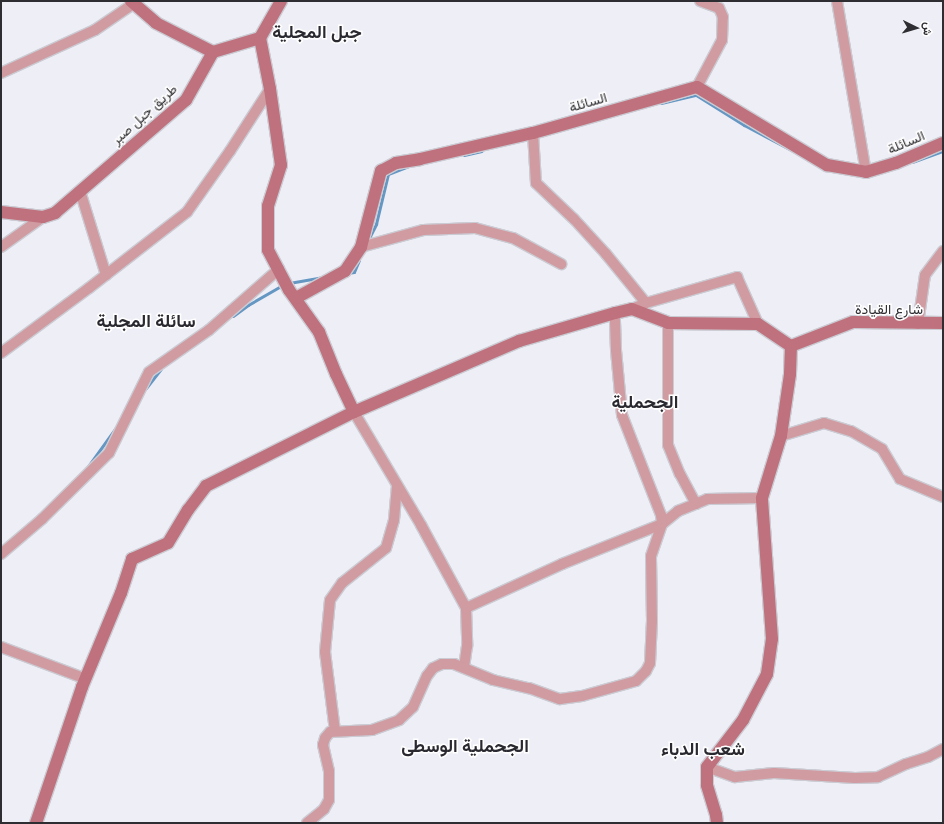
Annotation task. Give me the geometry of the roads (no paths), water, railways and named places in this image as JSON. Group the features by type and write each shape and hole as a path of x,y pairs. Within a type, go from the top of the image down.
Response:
{"street":[{"path":"281,1 260,38 270,89 281,165 268,206 268,250 289,290 319,332 336,374 354,412 466,608 467,646 464,667"},
{"path":"697,87 722,40 723,25 723,17 720,8 700,1"},
{"path":"837,1 866,172"},
{"path":"1,73 94,30 132,2 156,23 213,52 260,38"},
{"name":"طريق جبل صبر","path":"1,212 43,216 55,213 186,100 213,52"},
{"name":"السائلة","path":"296,298 345,271 361,247 381,171 396,163 420,160 532,133 697,87 827,165 866,172 896,163 943,143"},
{"path":"1,354 187,212 230,151 270,89"},
{"path":"532,133 536,184 600,248 646,302"},
{"path":"80,191 106,275"},
{"path":"1,247 43,216"},
{"path":"361,247 423,230 475,228 513,238 562,264"},
{"path":"918,324 925,276 943,252"},
{"path":"1,554 42,520 109,453 149,372 209,330 279,269"},
{"path":"36,823 86,679 121,593 132,559 168,543 188,510 206,486 354,412 519,341 632,309 646,302 737,277 758,324 791,346 790,374 781,436 762,498 772,639 767,674 743,720 707,767 707,785 716,815 716,823"},
{"path":"632,309 668,323 758,324"},
{"path":"307,823 324,809 329,800 329,771 323,745 325,738 330,732 372,730 399,720 413,707 427,676 433,668 442,664 454,664 494,680 529,688 560,699 582,696 636,681 646,671 650,663 653,587 651,556 662,524 622,415 616,350 615,313"},
{"name":"شارع القيادة","path":"791,346 853,322 918,324 943,323"},
{"path":"668,323 668,445 680,474 696,504"},
{"path":"781,436 824,423 851,431 882,449 900,479 943,497"},
{"path":"335,731 326,652 330,600 342,583 386,548 394,520 397,485"},
{"path":"466,608 562,564 662,524 678,511 707,499 762,498"},
{"path":"1,647 86,679"},
{"path":"707,767 735,776 774,773 854,778 878,777 906,764 928,757 943,748"}],"waterway":[{"path":"661,103 696,95 744,125 801,155"},
{"path":"464,155 482,151"},
{"path":"912,162 943,151"},
{"path":"369,238 376,224 388,174 409,166"},
{"path":"348,273 354,272 359,260"},
{"path":"289,283 323,277"},
{"path":"233,316 248,305 282,285"},
{"path":"146,388 161,369"},
{"path":"84,472 117,426"}],"district":[{"name":"جبل المجلية","path":"317,31"},
{"name":"سائلة المجلية","path":"146,320"},
{"name":"الجحملية","path":"645,401"},
{"name":"الجحملية الوسطى","path":"465,745"},
{"name":"شعب الدباء","path":"703,748"}]}
